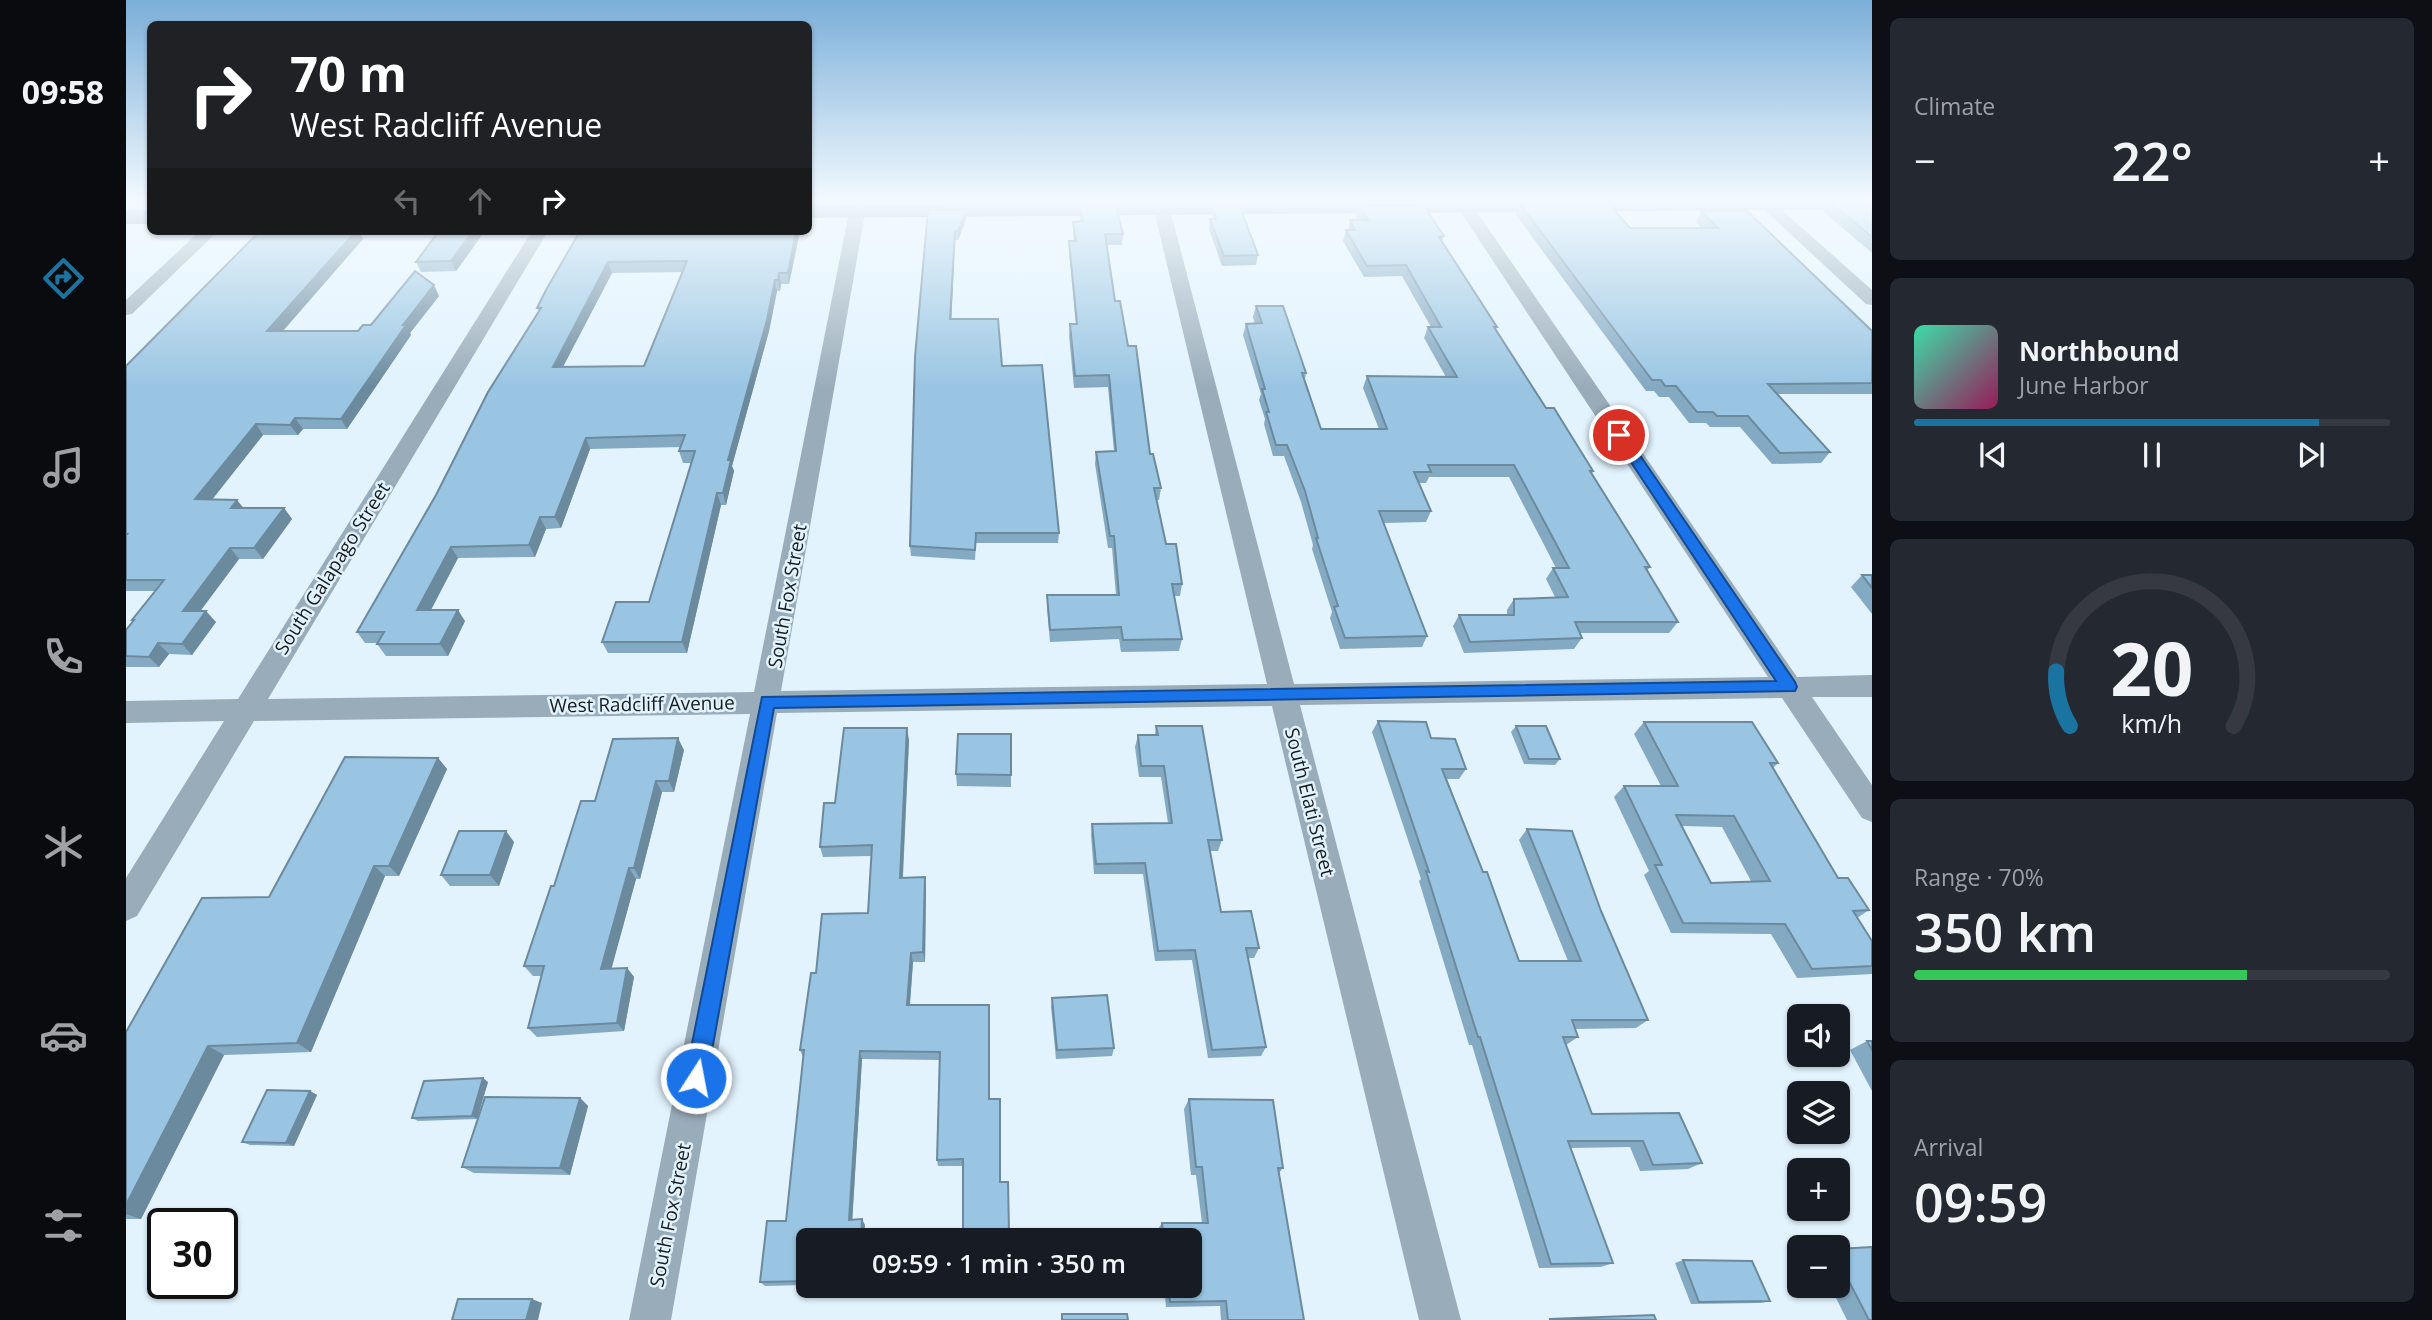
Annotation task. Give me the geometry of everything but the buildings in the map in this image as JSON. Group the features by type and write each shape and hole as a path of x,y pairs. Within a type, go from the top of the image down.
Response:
{"street":[{"path":"126,310 175,264"},
{"name":"South Galapago Street","path":"126,905 520,264"},
{"name":"South Fox Street","path":"650,1320 847,264"},
{"name":"South Elati Street","path":"1176,264 1440,1320"},
{"path":"1503,264 1872,809"},
{"path":"1831,264 1872,300"},
{"name":"West Radcliff Avenue","path":"126,712 1872,686"}],"route":[{"path":"696,1078 767,702 1789,687 1619,435"}]}
